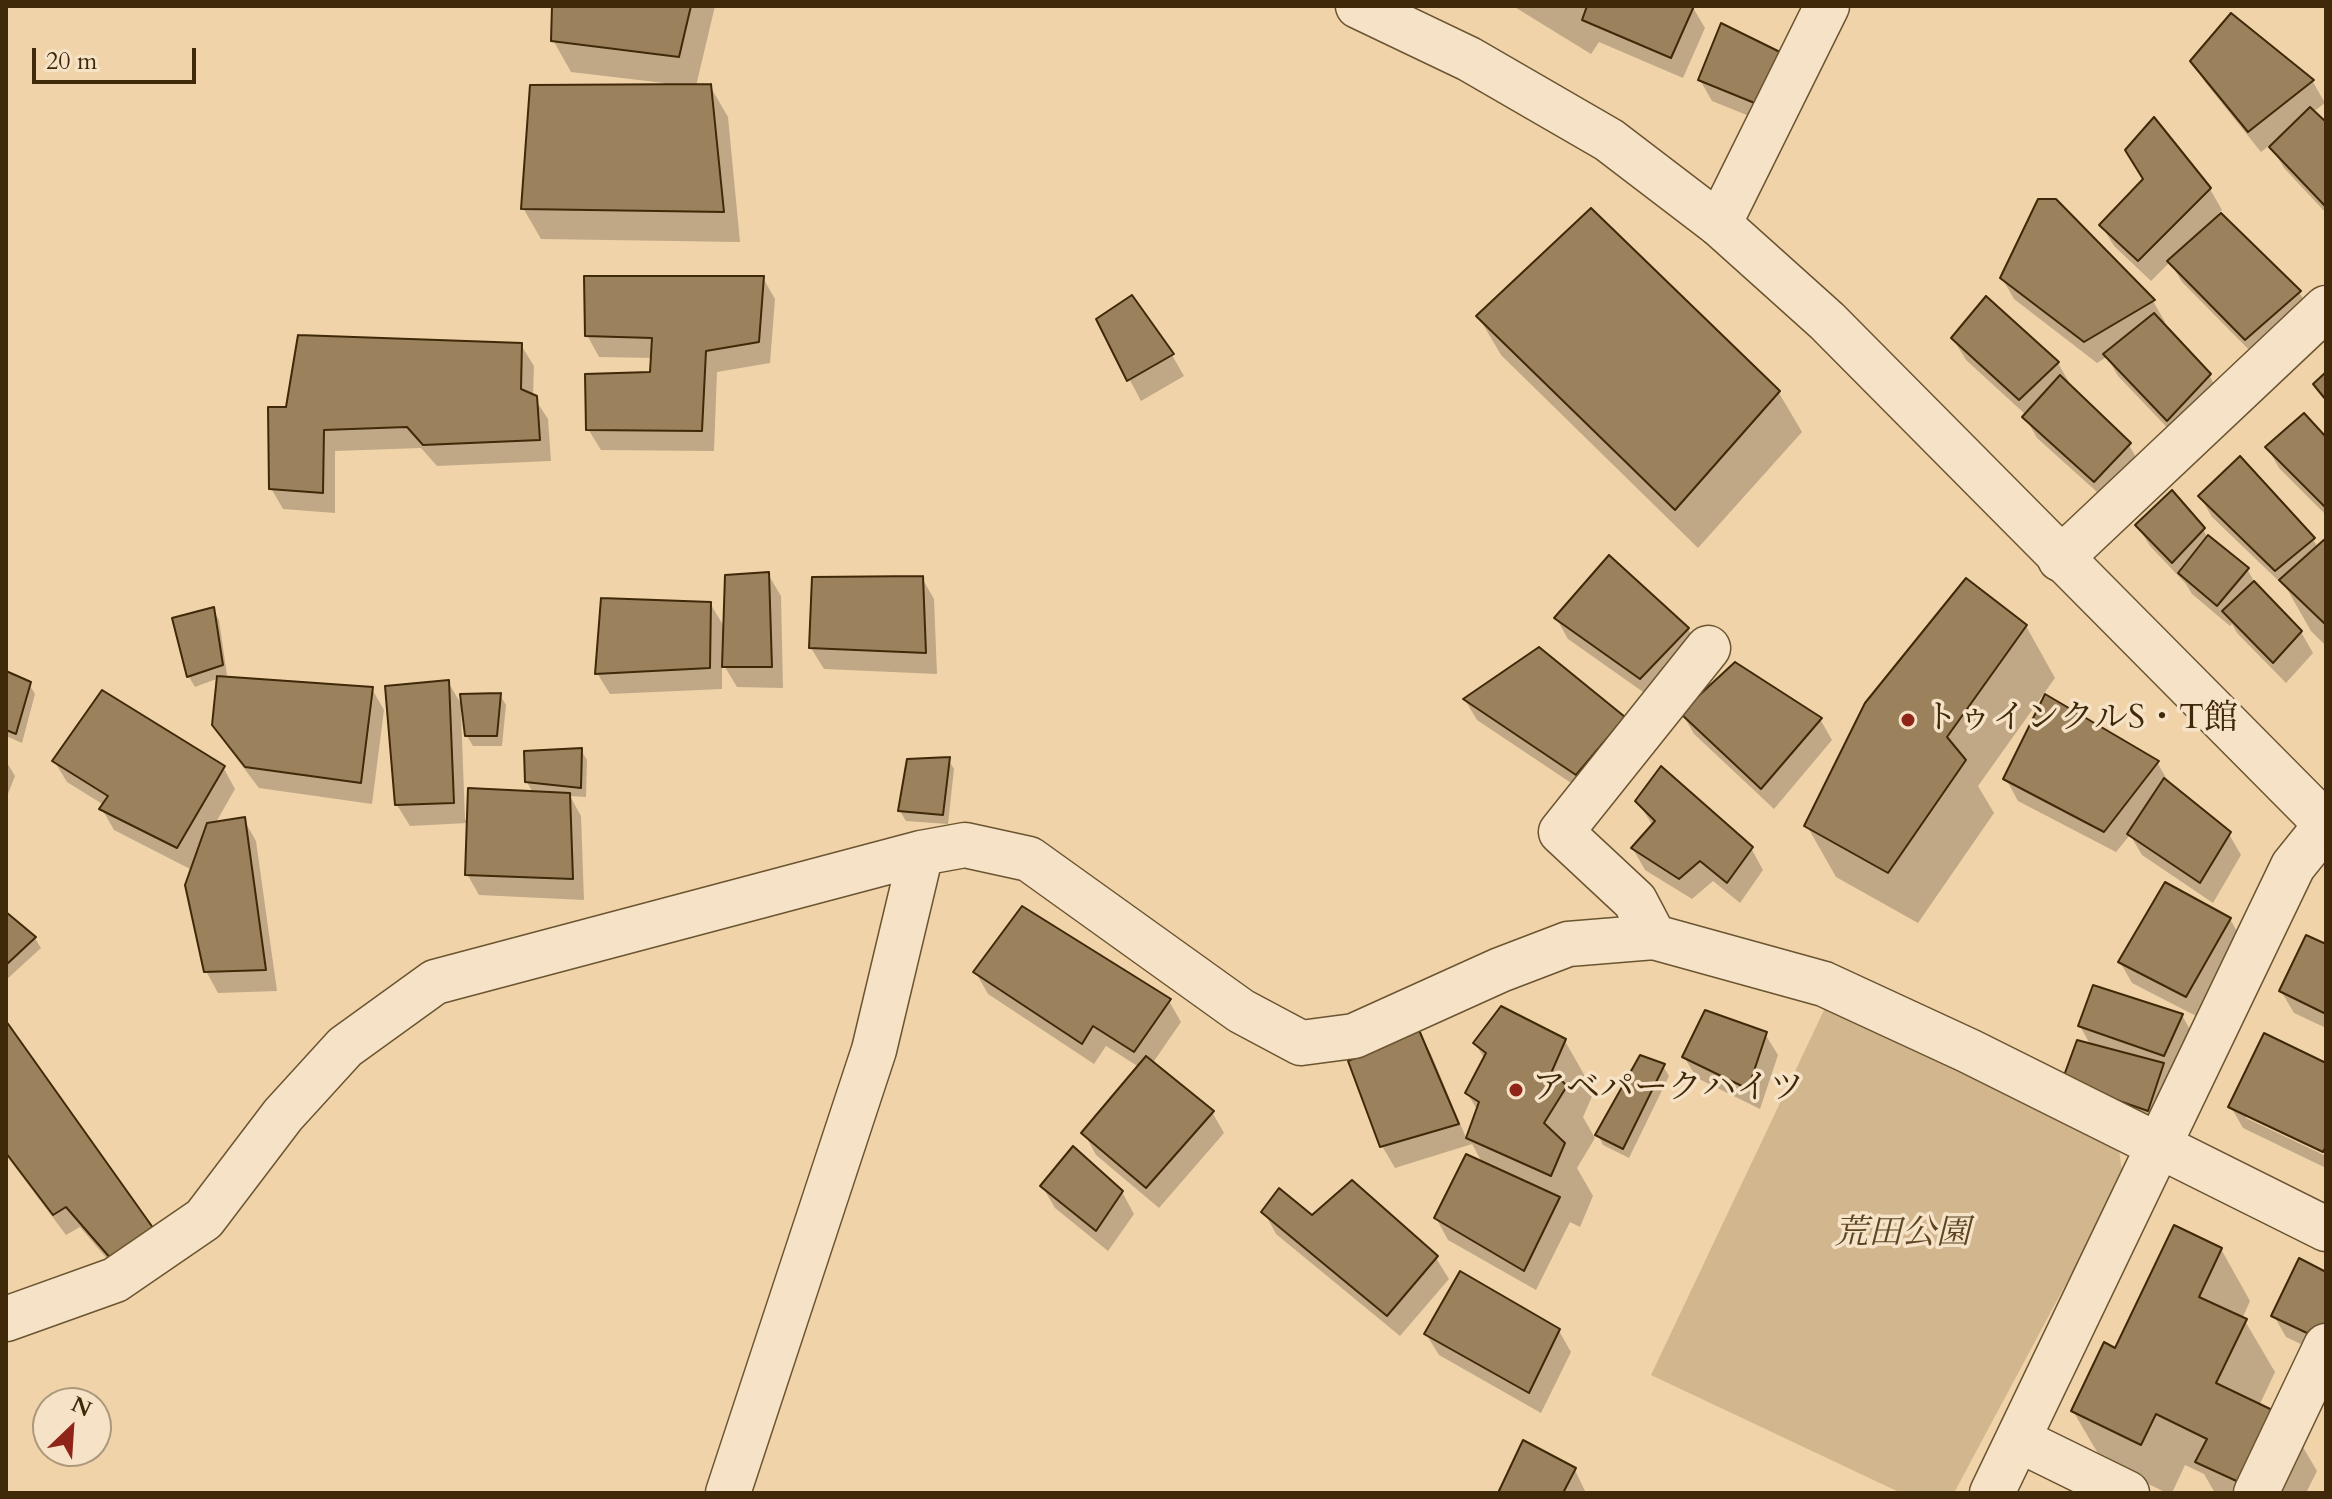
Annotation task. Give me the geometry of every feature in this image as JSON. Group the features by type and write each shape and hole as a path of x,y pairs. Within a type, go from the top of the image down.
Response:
{"street":[{"path":"1358,6 1469,59 1609,140 1719,224 1827,321 2326,825 2293,866 1992,1493"},
{"path":"1719,224 1827,6"},
{"path":"2060,559 2326,308"},
{"path":"1654,937 1635,901 1561,832 1708,648"},
{"path":"6,1319 115,1280 204,1219 283,1115 345,1047 435,982 921,853 965,845 1029,859 1241,1011 1301,1043 1354,1036 1500,970 1568,944 1654,937 1824,984 1969,1051 2326,1229"},
{"path":"728,1493 874,1050 921,853"},
{"path":"2256,1493 2326,1346"},
{"path":"2019,1440 2127,1493"}],"green space":[{"name":"荒田公園","path":"1825,1008 2118,1144 2123,1177 1954,1493 1901,1493 1651,1375"}],"building":[{"path":"552,6 691,6 679,57 551,41"},
{"path":"1587,6 1694,6 1671,58 1582,20"},
{"path":"2231,13 2314,80 2248,132 2190,61"},
{"path":"1721,23 1782,53 1757,104 1698,80"},
{"path":"711,84 724,212 521,209 530,85"},
{"path":"2310,107 2326,122 2326,207 2269,147"},
{"path":"2154,117 2211,188 2138,261 2099,225 2143,179 2125,150"},
{"path":"2038,199 2056,199 2155,300 2084,342 2000,278"},
{"path":"1591,208 1780,391 1675,510 1476,316"},
{"path":"2221,213 2301,291 2245,340 2167,261"},
{"path":"584,276 764,276 759,342 706,351 702,431 586,430 585,374 650,372 652,338 585,336"},
{"path":"1132,295 1174,354 1127,381 1096,319"},
{"path":"1986,296 2059,362 2019,400 1951,338"},
{"path":"2154,313 2211,374 2167,421 2103,354"},
{"path":"298,335 522,343 521,389 537,396 540,440 423,445 407,427 324,430 323,493 269,489 268,407 286,407"},
{"path":"2326,372 2326,400 2313,384"},
{"path":"2060,375 2131,443 2094,482 2022,417"},
{"path":"2304,413 2326,437 2326,508 2265,447"},
{"path":"2240,456 2315,538 2275,571 2198,496"},
{"path":"2172,490 2205,528 2172,563 2135,525"},
{"path":"2208,535 2249,568 2217,606 2178,573"},
{"path":"2326,538 2326,625 2279,580"},
{"path":"1609,555 1689,628 1640,679 1554,618"},
{"path":"769,572 772,667 722,667 725,575"},
{"path":"923,576 926,653 809,648 812,577"},
{"name":"トゥインクルS・T館","path":"1966,578 2027,625 1947,737 1966,760 1888,873 1804,826 1865,703"},
{"path":"2254,581 2302,631 2273,663 2222,611"},
{"path":"601,598 711,602 710,668 595,674"},
{"path":"214,607 223,665 187,677 172,618"},
{"path":"1539,647 1625,717 1576,775 1463,699"},
{"path":"1735,662 1822,718 1761,789 1680,713"},
{"path":"6,671 31,682 16,734 6,730"},
{"path":"217,676 373,687 361,783 245,767 212,725"},
{"path":"449,680 454,803 395,805 385,686"},
{"path":"102,690 225,766 177,848 99,809 108,796 52,761"},
{"path":"501,693 497,736 465,736 460,694"},
{"path":"2045,694 2159,761 2104,832 2003,779"},
{"path":"582,748 581,788 525,782 524,751"},
{"path":"950,757 943,815 898,811 907,759"},
{"path":"1661,766 1753,847 1727,883 1700,861 1679,879 1631,848 1655,821 1635,801"},
{"path":"2164,778 2231,832 2200,883 2127,834"},
{"path":"468,788 570,793 573,879 465,875"},
{"path":"245,817 266,970 204,972 185,885 207,823"},
{"path":"2165,882 2231,918 2186,997 2118,962"},
{"path":"1022,906 1171,999 1134,1052 1093,1026 1082,1044 973,972"},
{"path":"6,912 36,937 6,965"},
{"path":"2306,935 2326,944 2326,1014 2279,991"},
{"path":"2093,985 2183,1014 2164,1056 2078,1026"},
{"name":"アベパークハイツ","path":"1501,1006 1566,1039 1552,1071 1567,1086 1544,1123 1565,1143 1551,1176 1466,1138 1479,1102 1465,1093 1486,1053 1473,1043"},
{"path":"1705,1010 1767,1032 1748,1089 1682,1057"},
{"path":"6,1021 156,1232 118,1267 66,1207 53,1215 6,1153"},
{"path":"1419,1030 1459,1124 1380,1147 1348,1061"},
{"path":"2264,1033 2326,1063 2326,1146 2323,1152 2228,1107"},
{"path":"2077,1040 2164,1063 2148,1111 2062,1081"},
{"path":"1640,1055 1665,1064 1623,1149 1595,1135"},
{"path":"1146,1056 1214,1111 1146,1188 1081,1133"},
{"path":"1073,1146 1123,1191 1096,1231 1040,1186"},
{"path":"1466,1154 1560,1197 1524,1271 1434,1218"},
{"path":"1352,1180 1438,1256 1387,1316 1261,1212 1279,1188 1312,1215"},
{"path":"2174,1225 2222,1248 2199,1297 2247,1319 2216,1383 2289,1418 2254,1489 2195,1462 2207,1439 2156,1414 2141,1445 2071,1411 2104,1342 2115,1348"},
{"path":"2299,1258 2326,1272 2326,1342 2271,1316"},
{"path":"1460,1271 1560,1329 1529,1393 1424,1334"},
{"path":"1523,1440 1576,1468 1563,1493 1498,1493"}],"place":[{"name":"トゥインクルS・T館","path":"1908,720"},
{"name":"アベパークハイツ","path":"1516,1090"}]}
